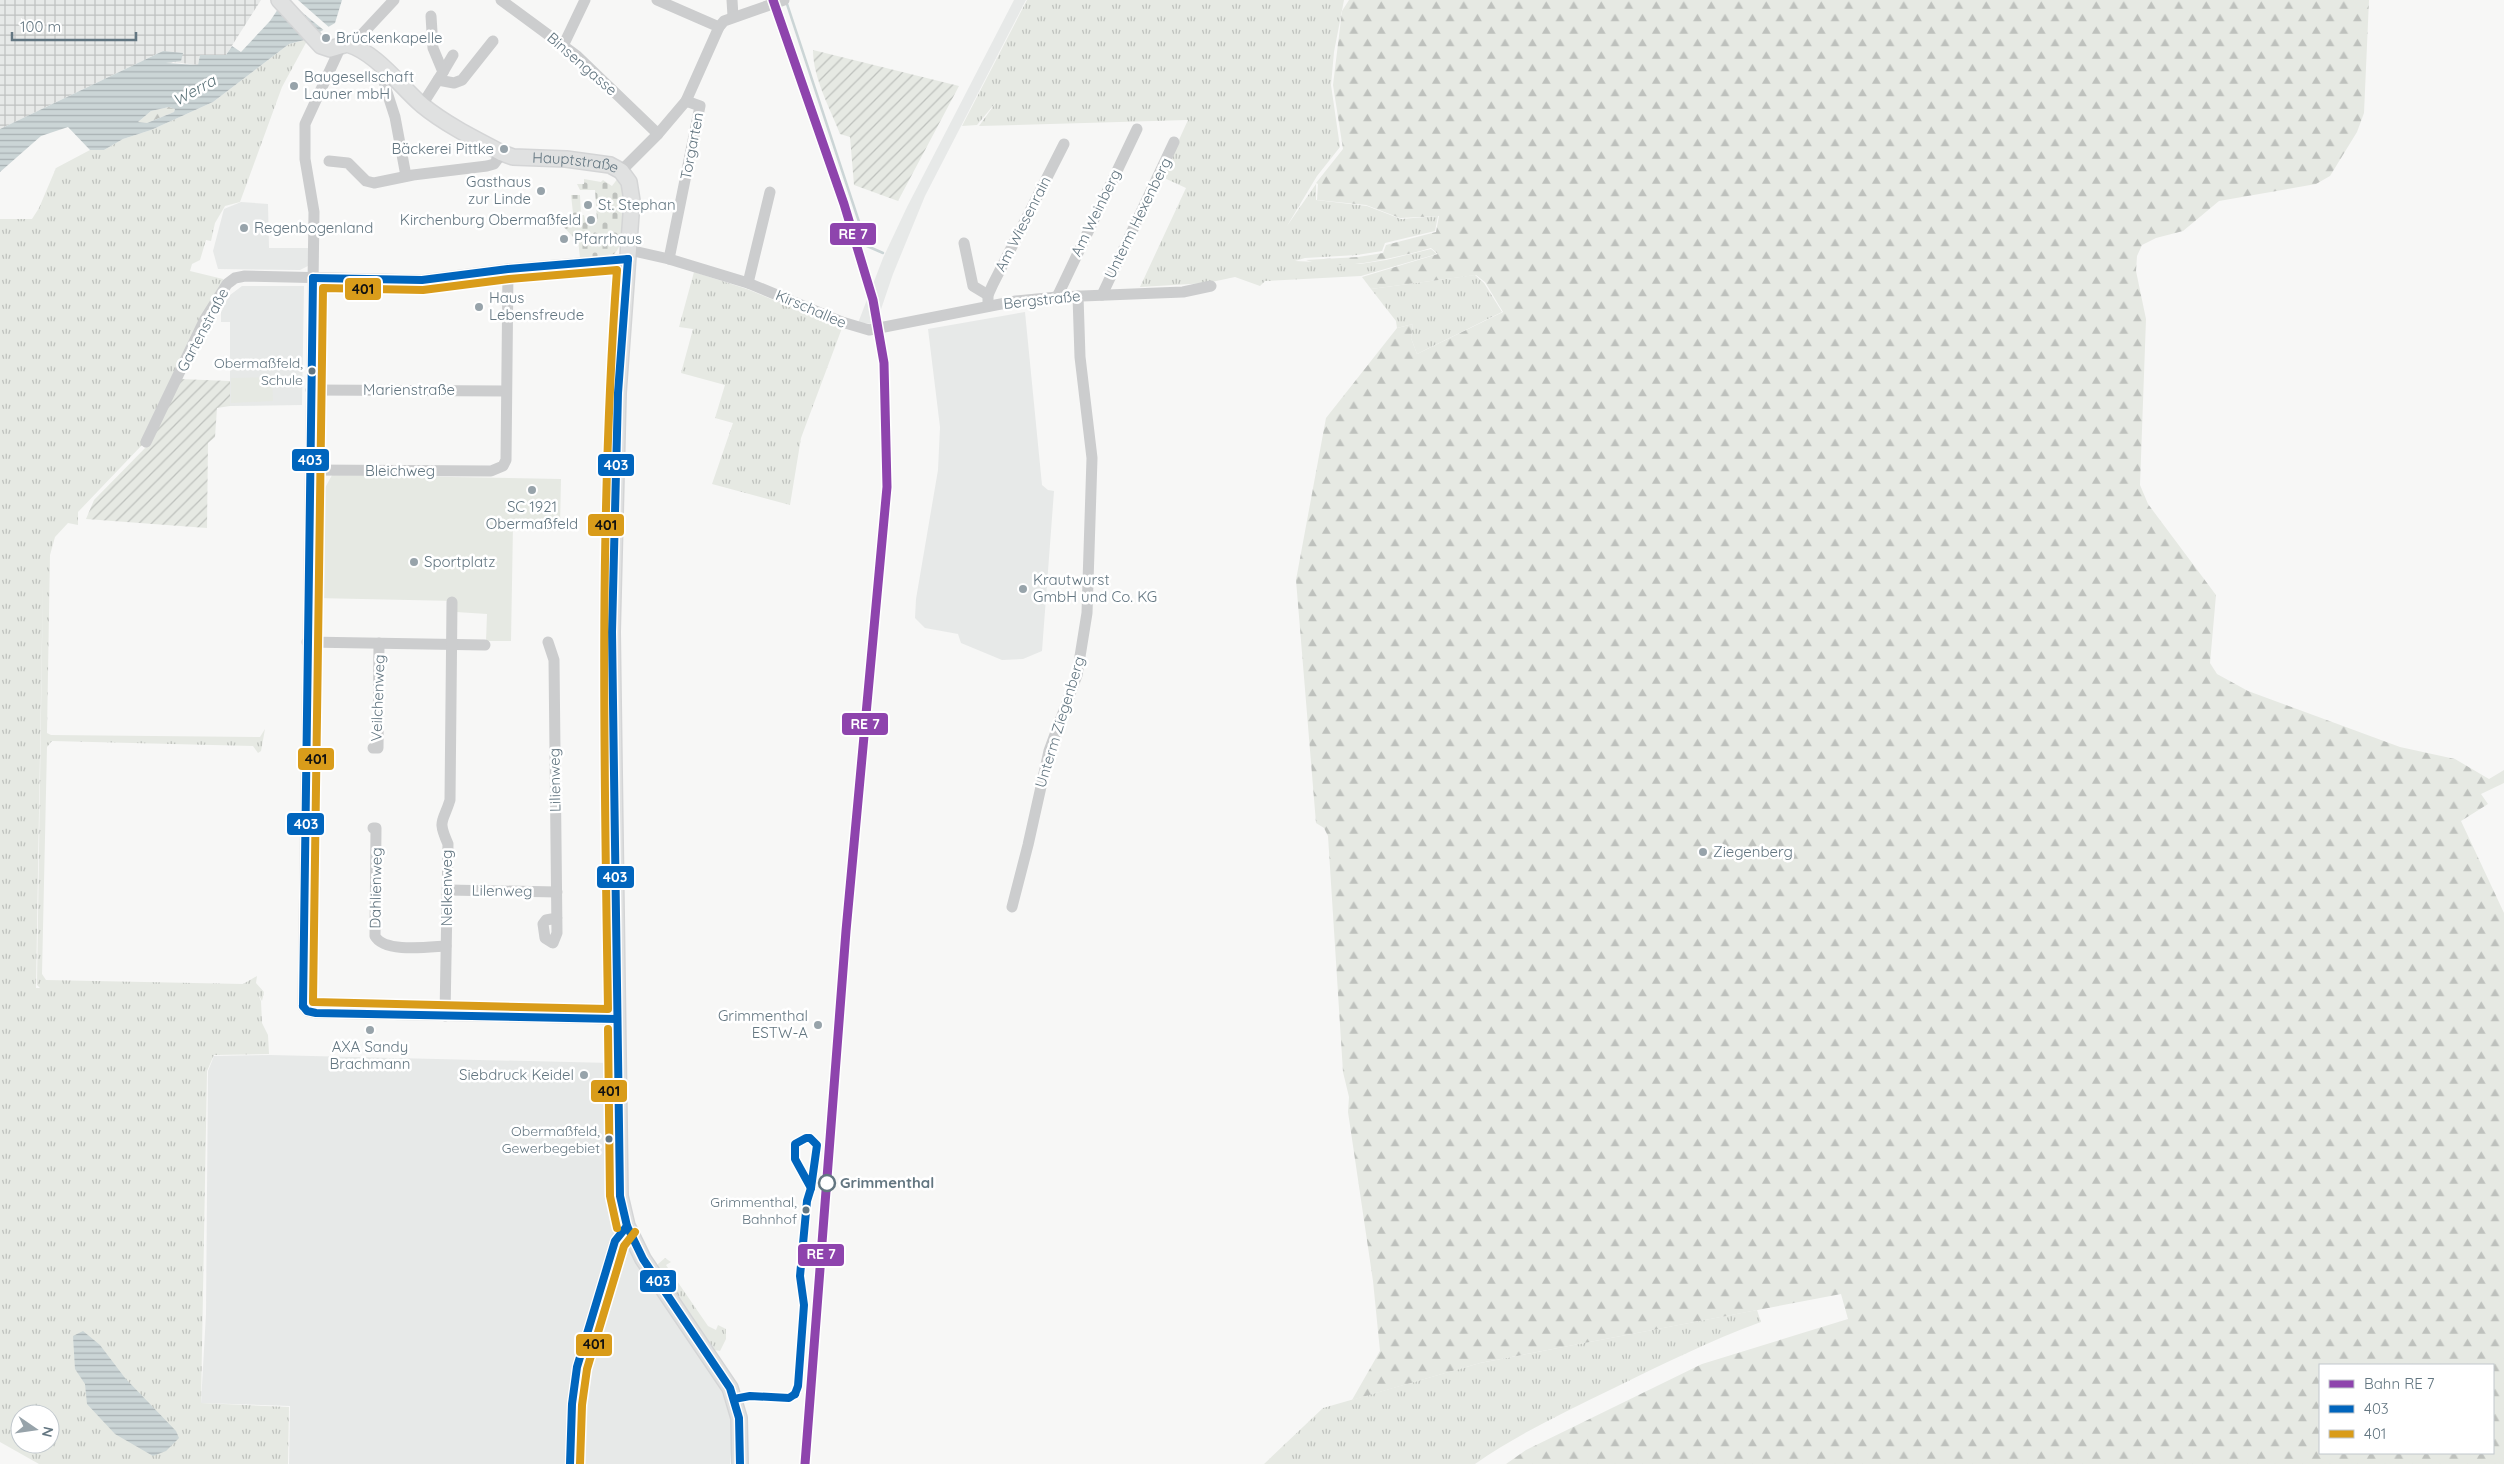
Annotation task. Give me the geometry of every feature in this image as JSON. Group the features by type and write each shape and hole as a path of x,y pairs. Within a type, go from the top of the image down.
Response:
{"main road":[{"path":"279,0 316,42 330,49 347,44"},
{"name":"Hauptstraße","path":"347,44 387,71 422,105 502,153 513,157 595,161 621,171 629,182 632,201 620,348 614,532 612,722 620,1196 626,1226 643,1259 730,1388 741,1437 740,1464"}],"street":[{"path":"394,0 347,44 305,124 304,151 314,212 303,1006 307,1011 316,1013 617,1019"},
{"name":"Binsengasse","path":"501,0 563,46 658,134"},
{"path":"563,46 585,0"},
{"path":"657,0 719,27"},
{"path":"732,0 733,16"},
{"path":"621,171 658,134 686,101 719,27 733,16 784,0"},
{"path":"431,16 432,48 440,76 454,83 462,80 493,41"},
{"path":"422,105 453,55"},
{"path":"387,71 384,76 385,86 395,118 406,176"},
{"name":"Torgarten","path":"669,259 700,106 686,101"},
{"name":"Am Weinberg","path":"1057,297 1137,129"},
{"name":"Unterm Hexenberg","path":"1102,295 1174,142"},
{"name":"Am Wiesenrain","path":"988,300 1064,144"},
{"path":"329,161 348,163 366,181 374,183 406,176 487,166 494,164 502,153"},
{"path":"748,283 770,192"},
{"path":"964,243 973,286 988,300"},
{"name":"Gartenstraße","path":"146,442 206,319 227,284 235,278 245,276 422,280 629,254"},
{"name":"Kirschallee","path":"629,254 669,259 748,283 842,322 866,330 875,329"},
{"path":"506,391 508,269"},
{"name":"Bergstraße","path":"875,329 988,300 1183,292 1211,286"},
{"name":"Unterm Ziegenberg","path":"1012,907 1032,830 1049,752 1077,675 1087,613 1092,458 1080,358 1078,296"},
{"name":"Marienstraße","path":"311,390 506,391"},
{"name":"Bleichweg","path":"310,470 491,471 503,466 506,460 506,391"},
{"name":"Nelkenweg","path":"445,1016 448,844 441,828 441,820 450,800 452,602"},
{"path":"307,642 485,645"},
{"name":"Lilienweg","path":"548,642 554,660 557,918"},
{"name":"Veilchenweg","path":"373,748 378,748 380,643"},
{"name":"Dahlienweg","path":"373,828 376,828 375,936 377,941 391,947 446,946"},
{"name":"Lilenweg","path":"448,890 557,892"},
{"path":"570,1464 572,1404 577,1367 615,1241 626,1226"}],"shaded area":[{"path":"0,0 261,0 226,55 200,55 198,65 173,62 170,64 165,63 175,61 181,61 163,51 0,129"},
{"path":"1014,0 1026,0 925,196 893,274 876,324 858,323 883,258 907,207"},
{"name":"Regenbogenland","path":"241,202 268,204 269,248 308,248 308,266 300,270 218,269 213,251 224,209"},
{"path":"242,286 304,286 302,405 230,406 230,322 221,322 221,310 230,295"},
{"path":"1025,312 1042,485 1048,490 1054,491 1042,651 1023,659 1002,660 961,643 958,634 925,628 915,618 916,599 938,470 940,427 928,329"},
{"path":"270,1055 611,1063 613,1211 640,1262 718,1380 733,1427 730,1464 289,1464 290,1406 201,1403 206,1314 208,1071 214,1056"}],"green space":[{"path":"1027,0 1344,0 1334,52 1331,85 1340,147 1317,176 1287,226 1316,184 1316,200 1367,206 1401,219 1438,216 1435,231 1385,243 1382,251 1357,255 1305,258 1295,261 1360,264 1431,249 1437,254 1361,276 1265,281 1260,286 1235,277 1207,283 1140,287 1186,188 1162,177 1188,120 979,126 997,101 977,125 962,126"},
{"path":"1349,0 2369,0 2364,113 2357,132 2330,176 2316,184 2219,201 2183,231 2156,238 2142,245 2137,256 2136,271 2146,319 2140,485 2148,504 2216,595 2210,663 2217,674 2248,691 2400,747 2455,759 2489,779 2504,770 2504,783 2481,794 2488,804 2461,821 2504,913 2504,1464 1506,1464 1526,1450 1702,1364 1848,1319 1841,1294 1480,1363 1352,1400 1380,1351 1373,1281 1348,1112 1349,1097 1343,1072 1328,836 1324,828 1316,823 1296,580 1326,418 1397,328 1413,324 1411,338 1417,354 1503,312 1485,282 1476,275 1371,289 1362,277 1438,254 1431,248 1385,259 1351,264 1319,264 1306,260 1358,257 1383,253 1386,245 1436,232 1439,216 1400,218 1366,205 1317,200 1318,184 1316,183 1343,149 1333,85 1342,11"},
{"path":"308,39 282,87 240,202 225,206 215,223 211,241 206,240 200,260 192,264 190,271 223,279 222,285 142,445 78,512 78,525 68,523 55,537 50,555 47,733 51,735 260,737 265,729 261,751 258,753 253,746 52,741 47,747 42,974 46,980 243,984 257,976 256,983 264,992 262,1001 258,994 261,1001 262,1023 268,1035 269,1054 214,1055 207,1071 201,1403 289,1407 288,1464 39,1464 21,1454 60,1454 60,1404 10,1404 10,1448 0,1442 0,219 32,219 39,208 56,168 90,150 104,150 123,139 151,130 213,102 289,44","holes":["43,578 37,985 40,988 36,988"]},
{"path":"813,50 959,86 898,201 854,185 850,137 840,134 819,82"},
{"path":"169,107 175,109 174,112 147,123 138,122 151,111"},
{"path":"618,178 622,185 626,205 625,228 619,248 614,254 580,258 578,239 574,238 561,224 574,222 571,195 580,195 581,215 584,215 585,219 597,219 595,190 580,190 577,184 584,184 584,179 601,182 603,180 612,186"},
{"path":"694,272 747,289 842,328 801,438 790,505 712,484 733,423 715,418 725,385 681,373 693,329 679,327"},
{"path":"1475,275 1484,283 1502,312 1417,354 1411,338 1413,324 1397,328 1396,321 1371,289"},
{"path":"272,377 273,401 231,403 231,378"},
{"path":"179,379 230,381 230,406 217,408 215,437 208,443 207,528 86,519 94,500 148,445"},
{"name":"Sportplatz","path":"332,475 561,479 560,527 513,525 511,641 486,641 487,614 456,612 456,601 315,598 317,503"},
{"path":"665,1258 671,1262 666,1265 708,1326 716,1330 718,1325 726,1329 726,1339 720,1351 714,1350 658,1271 658,1264"},
{"path":"1757,1310 1761,1322 1685,1354 1577,1406 1525,1433 1475,1464 1264,1464 1323,1408 1480,1363"}],"water":[{"name":"Werra","path":"284,0 342,0 335,23 308,39 289,44 213,102 151,130 123,139 104,150 90,150 68,127 41,136 0,172 0,129 163,51 183,53 181,61 166,63 198,65 200,55 226,55 232,46 241,52 270,21","holes":["169,107 175,109 174,112 147,123 138,122 151,111"]},
{"path":"83,1331 100,1345 125,1378 176,1431 179,1438 166,1451 153,1456 115,1434 87,1404 85,1384 75,1369 73,1336"}],"pier":[{"path":"287,0 298,0 330,28 333,27 326,32"}],"waterway":[{"path":"787,4 867,246 883,253"}],"transit line":[{"path":"773,0 844,204 873,300 884,363 887,487 846,931 805,1464"},
{"name":"403","path":"628,259 618,393 612,632 620,1196 627,1226 643,1259 730,1388 739,1418 740,1464"},
{"name":"403","path":"313,278 422,280 508,269 628,259"},
{"name":"401","path":"617,270 611,362 605,547 604,731 608,1009 313,1002 323,288 423,290 509,279 617,270"},
{"name":"403","path":"303,1006 313,278"},
{"name":"403","path":"303,1006 307,1011 316,1013 617,1019"},
{"name":"401","path":"608,1029 610,1196 617,1228"},
{"name":"403","path":"806,1138 810,1138 817,1145 811,1188 795,1159 795,1144 806,1138"},
{"name":"403","path":"795,1394 798,1386 804,1305 800,1276 807,1201 811,1188"},
{"name":"403","path":"570,1464 572,1404 577,1367 615,1241 627,1226"},
{"name":"401","path":"580,1464 582,1405 587,1369 624,1246 635,1232"},
{"name":"403","path":"734,1399 750,1396 789,1398 795,1394"}],"place":[{"name":"Brückenkapelle","path":"326,38"},
{"name":"Baugesellschaft Launer mbH","path":"294,86"},
{"name":"Bäckerei Pittke","path":"504,149"},
{"name":"Gasthaus zur Linde","path":"541,191"},
{"name":"St. Stephan","path":"588,205"},
{"name":"Kirchenburg Obermaßfeld","path":"591,220"},
{"name":"Regenbogenland","path":"244,228"},
{"name":"Pfarrhaus","path":"564,239"},
{"name":"Haus Lebensfreude","path":"479,307"},
{"name":"Obermaßfeld, Schule","path":"312,371"},
{"name":"SC 1921 Obermaßfeld","path":"532,490"},
{"name":"Sportplatz","path":"414,562"},
{"name":"Krautwurst GmbH und Co. KG","path":"1023,589"},
{"name":"Ziegenberg","path":"1703,852"},
{"name":"Grimmenthal ESTW-A","path":"818,1025"},
{"name":"AXA Sandy Brachmann","path":"370,1030"},
{"name":"Siebdruck Keidel","path":"584,1075"},
{"name":"Obermaßfeld, Gewerbegebiet","path":"609,1139"},
{"name":"Grimmenthal","path":"827,1183"},
{"name":"Grimmenthal, Bahnhof","path":"806,1210"}]}
